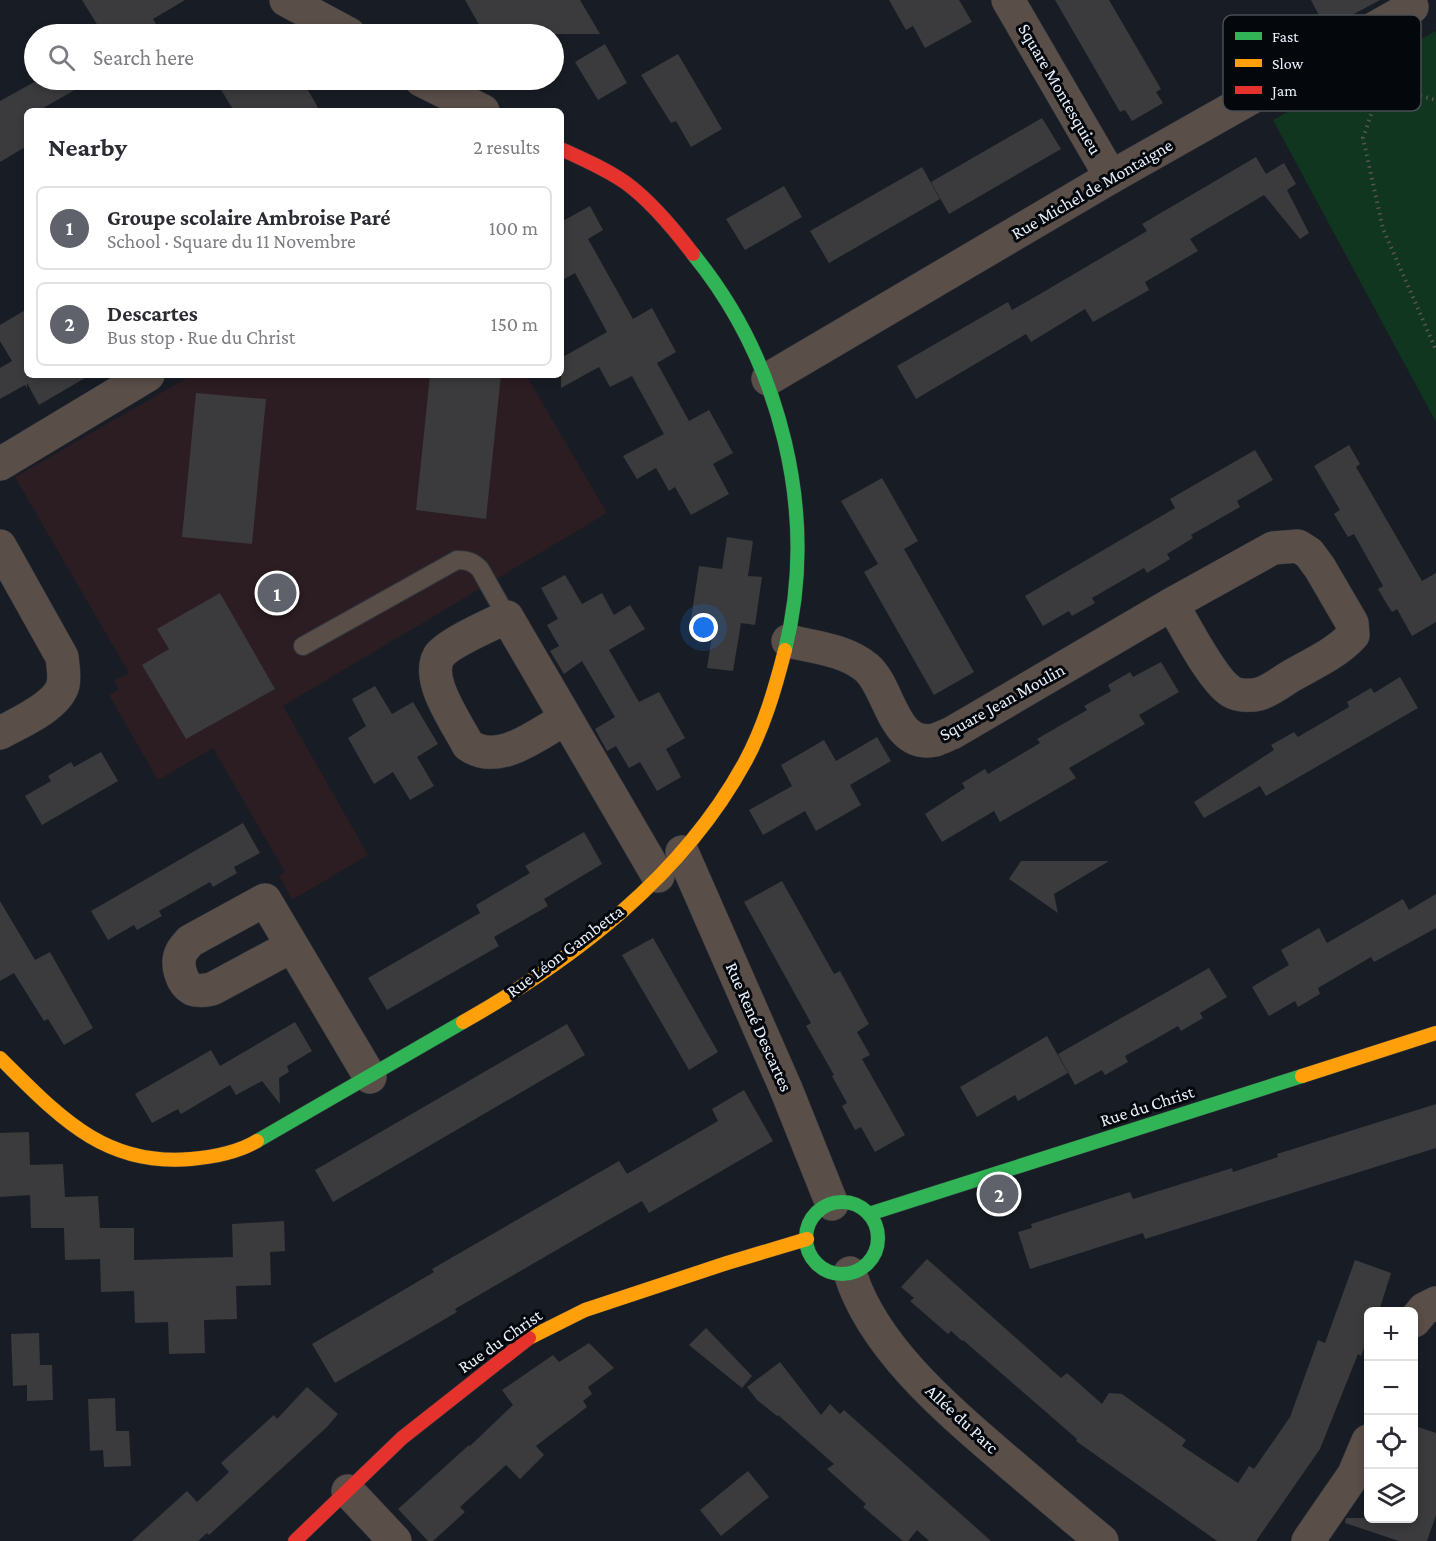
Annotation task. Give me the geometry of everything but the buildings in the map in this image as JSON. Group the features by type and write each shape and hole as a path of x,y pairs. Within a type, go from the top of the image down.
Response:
{"street":[{"path":"286,0 330,24"},
{"name":"Square Montesquieu","path":"1008,0 1111,177"},
{"name":"Rue Michel de Montaigne","path":"1398,15 1412,7 1408,0"},
{"path":"441,90 477,108"},
{"name":"Rue Michel de Montaigne","path":"768,379 1226,111"},
{"name":"Rue Léon Gambetta","path":"0,1058 80,1131 122,1151 162,1160 208,1158 247,1147 370,1077 540,974 591,936 658,876 682,852 725,796 760,731 778,680 794,609 798,553 794,497 784,435 768,379 746,332 723,292 684,242 629,186 601,167 564,150"},
{"path":"0,464 143,378"},
{"path":"0,546 62,657 62,687 52,702 0,733"},
{"name":"Square Jean Moulin","path":"788,641 826,649 860,663 868,669 880,686 899,723 909,735 921,740 934,740 952,733 1172,604 1273,548 1298,546 1309,553 1352,624 1353,635 1346,643 1324,657 1260,694 1233,693 1224,687 1212,671 1172,604"},
{"path":"565,719 506,752 490,754 477,751 468,745 436,684 435,669 440,655 450,647 507,617 658,876"},
{"name":"Rue René Descartes","path":"682,852 786,1089 832,1203"},
{"path":"292,946 370,1077"},
{"name":"Rue du Christ","path":"869,1214 1436,1033"},
{"path":"844,1202 855,1204 869,1214 877,1230 876,1249 866,1264 850,1273 838,1273 821,1266 809,1251 807,1239 808,1227 813,1217 832,1203 844,1202"},
{"name":"Rue du Christ","path":"295,1541 402,1438 530,1337 595,1307 807,1239"},
{"name":"Allée du Parc","path":"850,1273 867,1312 880,1333 941,1402 1102,1541"},
{"path":"1418,1316 1424,1309 1436,1303"},
{"path":"1308,1541 1354,1474 1364,1450"},
{"path":"348,1491 395,1541"}],"lane":[{"path":"303,645 458,560 475,563 507,617"}],"path":[{"path":"1421,96 1436,100"},
{"path":"1372,111 1363,138 1383,229 1436,350"}],"shaded area":[{"path":"187,378 528,378 607,513 283,706 368,855 292,900 279,876 285,872 213,748 158,780 109,695 119,689 114,680 129,673 15,477"}],"green space":[{"path":"1436,31 1436,422 1273,120 1289,111 1421,111 1421,39"}],"traffic: fast":[{"path":"693,254 724,296 749,342 770,391 785,442 794,493 797,546 794,598 785,650"},
{"path":"257,1141 463,1022"},
{"path":"869,1214 1302,1076"},
{"path":"842,1202 862,1208 872,1218 878,1238 872,1258 862,1268 842,1274 822,1268 812,1258 806,1238 812,1218 822,1208 842,1202"}],"traffic: slow":[{"path":"463,1022 545,971 585,942 658,878 690,842 720,803 752,749 768,708 785,650"},
{"path":"1302,1076 1436,1033"},
{"path":"0,1058 62,1117 84,1133 132,1154 160,1159 191,1159 217,1156 257,1141"},
{"path":"529,1338 585,1310 807,1239"}],"traffic: jam":[{"path":"564,150 594,164 636,190 662,216 693,254"},
{"path":"295,1541 402,1438 529,1338"}],"place":[{"name":"Groupe scolaire Ambroise Paré","path":"277,593"},
{"name":"Descartes","path":"999,1194"}]}
